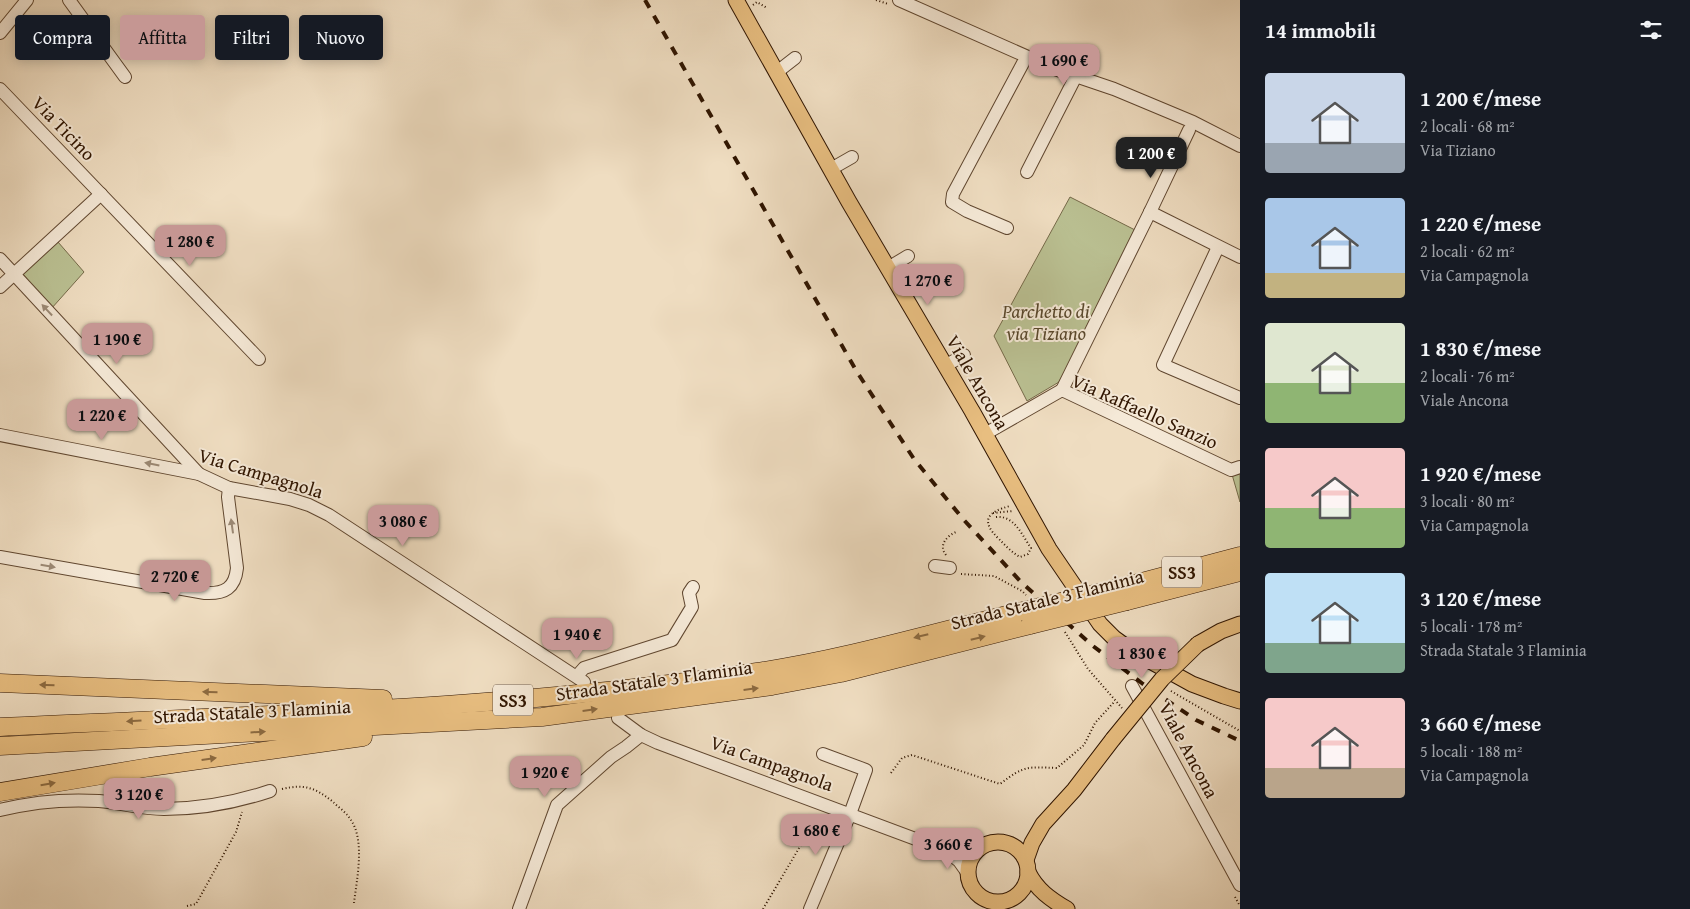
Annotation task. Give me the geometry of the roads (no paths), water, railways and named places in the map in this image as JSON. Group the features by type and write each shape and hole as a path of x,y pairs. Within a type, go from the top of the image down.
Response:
{"highway":[{"name":"Strada Statale 3 Flaminia","path":"1125,594 1240,556"},
{"name":"Strada Statale 3 Flaminia","path":"0,727 426,707 568,696 760,672 1024,618 1125,594 1240,572"},
{"name":"Strada Statale 3 Flaminia","path":"0,746 542,717 772,686 841,673 1024,618"},
{"path":"0,683 403,700 473,696 521,700"},
{"path":"0,792 150,767 359,737 476,729 542,717"}],"main road":[{"name":"Viale Ancona","path":"736,0 1049,549 1100,624 1114,638 1132,651 1192,684 1240,701"},
{"path":"1067,909 1049,898 1034,885 1020,852 1012,846 1043,824 1074,790 1162,679 1198,644 1221,631 1240,624"},
{"path":"1020,893 1025,887 1032,843 1043,824"},
{"name":"Via Campagnola","path":"984,846 993,843 1003,843 1012,846"},
{"path":"969,875 972,858 984,846"},
{"name":"Via Campagnola","path":"969,875 971,884 984,899 993,902 1003,902 1012,899 1020,893"},
{"path":"1020,893 1049,898"}],"street":[{"path":"0,33 28,0"},
{"path":"69,0 125,77"},
{"path":"905,1 1055,68 1114,89 1239,142"},
{"path":"777,72 796,58"},
{"path":"1007,228 967,211 952,202 953,194 1023,63"},
{"path":"1027,172 1076,76"},
{"name":"Via Ticino","path":"0,89 259,359"},
{"path":"1062,390 1189,130"},
{"path":"831,169 852,157"},
{"path":"0,287 101,194"},
{"path":"1150,212 1240,257"},
{"path":"1218,247 1163,365 1240,398"},
{"path":"888,268 908,256"},
{"path":"0,260 199,474"},
{"path":"945,366 964,355"},
{"name":"Via Raffaello Sanzio","path":"985,434 1062,390 1231,470 1240,467"},
{"name":"Via Campagnola","path":"0,435 199,474 230,488 290,499 309,505 329,515 581,679 584,668 672,640 692,606 689,593 693,587"},
{"path":"0,557 215,594 231,586 236,578 238,568 228,497 230,488"},
{"path":"934,566 954,570"},
{"name":"Viale Ancona","path":"1132,686 1227,862 1235,887"},
{"name":"Via Campagnola","path":"618,718 640,735 946,850 959,861 969,875"},
{"path":"519,909 557,805 611,756 626,747 640,735"},
{"path":"810,909 850,814 866,770 823,754"},
{"path":"0,810 37,803 72,801 98,801 164,809 241,800 270,791"},
{"name":"Via Campagnola","path":"946,850 984,846"},
{"path":"1227,862 1240,860"}],"railway":[{"path":"645,0 857,372 914,459 963,519 1021,582 1093,646 1143,684 1196,720 1240,741"}],"park label":[{"name":"Parchetto di via Tiziano","path":"1046,322"}]}
